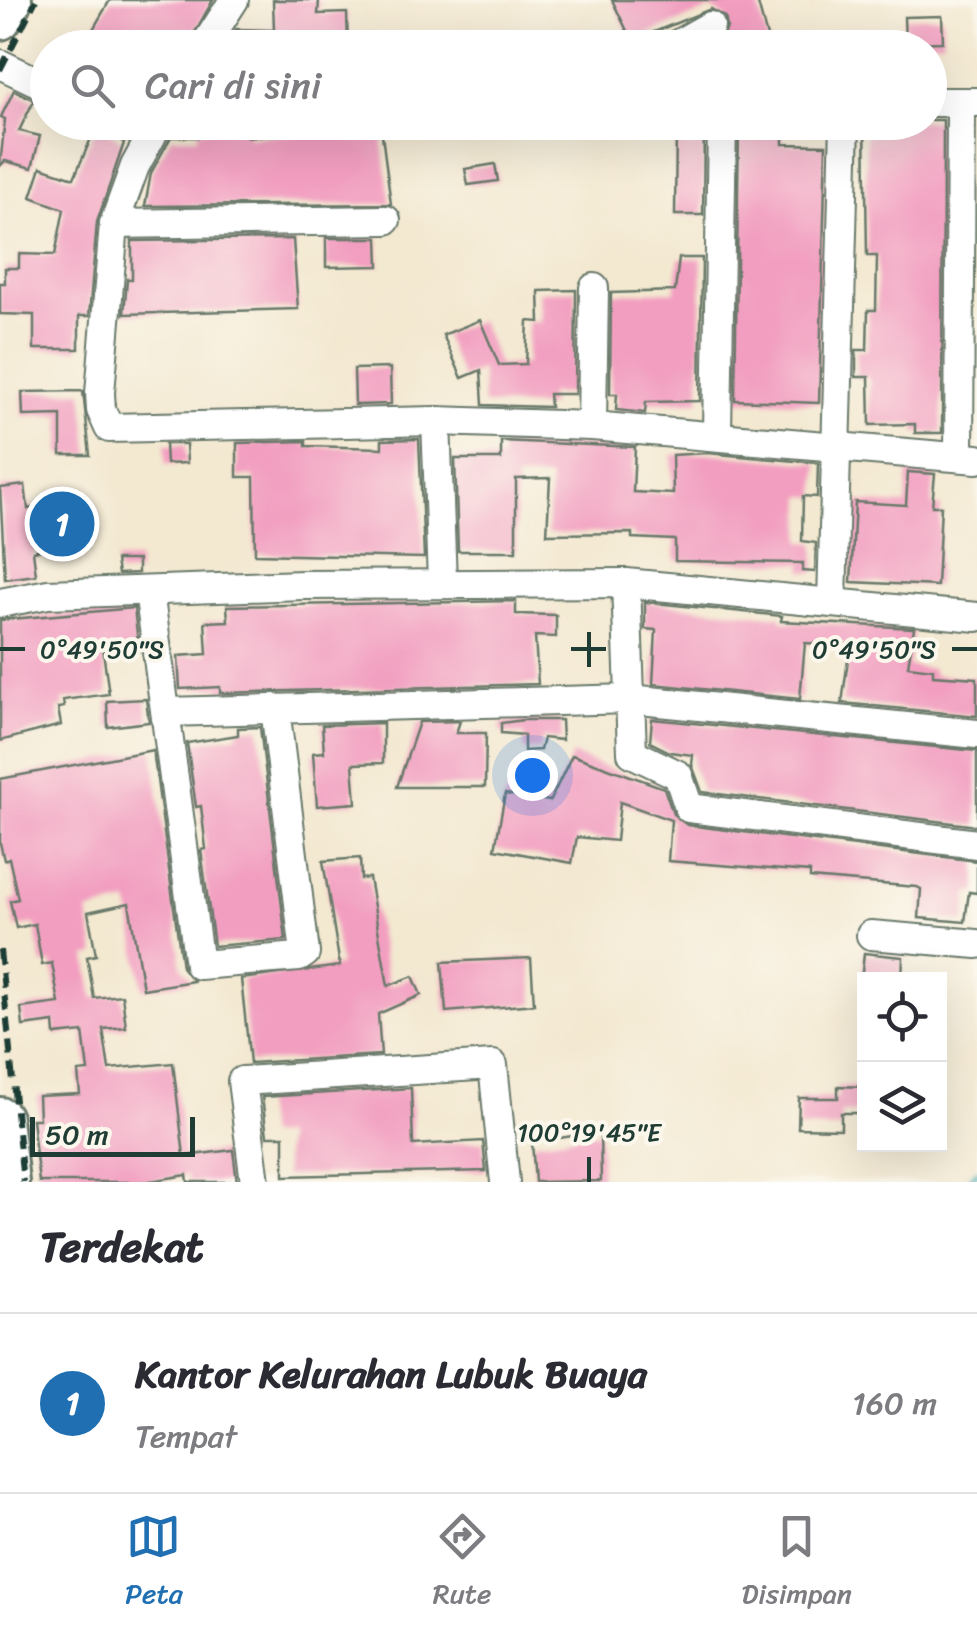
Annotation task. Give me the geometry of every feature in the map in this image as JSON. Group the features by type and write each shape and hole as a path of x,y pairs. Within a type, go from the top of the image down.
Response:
{"highway":[{"path":"0,18 10,0"},
{"path":"0,1119 6,1182"}],"street":[{"path":"215,30 234,0"},
{"path":"703,30 710,26"},
{"path":"0,64 30,78"},
{"path":"152,140 114,224 100,393 101,410 109,428 436,421 592,426 718,433 968,458 969,102"},
{"path":"718,433 722,140"},
{"path":"832,602 844,140"},
{"path":"114,224 386,220"},
{"path":"592,426 594,288"},
{"path":"436,421 442,582"},
{"path":"0,603 48,594 442,582 626,583 977,617"},
{"path":"626,583 632,753 678,775 688,808 977,844"},
{"path":"149,591 200,965 299,957 305,952 275,708"},
{"path":"166,712 630,698 977,734"},
{"path":"871,935 977,944"},
{"path":"255,1182 242,1081 492,1065 505,1182"}],"building":[{"path":"110,0 213,0 196,30 93,30"},
{"path":"273,0 319,0 318,14 347,13 347,30 274,30"},
{"path":"612,0 757,0 765,30 726,30 725,17 711,9 659,30 627,30"},
{"path":"942,16 943,30 904,30 904,17"},
{"path":"14,90 30,98 30,108 19,131 30,134 30,140 39,140 32,168 5,161 0,166 5,119 1,117"},
{"path":"90,140 124,143 97,222 89,316 79,316 79,349 34,349 34,315 0,314 0,283 5,283 5,268 19,268 19,254 55,255 64,209 31,197 41,167 74,178"},
{"path":"169,140 383,140 391,204 145,206 151,173"},
{"path":"676,140 704,140 703,215 675,215"},
{"path":"739,140 826,145 819,403 735,400"},
{"path":"865,140 943,140 942,433 915,433 915,424 870,425 869,377 856,377 856,350 867,350 868,310 876,310 877,256 867,256"},
{"path":"495,164 498,181 468,185 465,169"},
{"path":"326,238 378,238 379,266 326,267"},
{"path":"293,239 298,309 124,314 127,279 132,279 132,241"},
{"path":"679,258 702,258 700,401 646,402 645,413 616,410 617,394 610,394 611,293 675,291"},
{"path":"576,290 575,394 549,394 550,407 483,405 481,370 462,378 443,335 480,320 499,365 526,364 528,321 540,322 539,291"},
{"path":"390,368 391,404 355,405 354,369"},
{"path":"83,391 90,455 61,455 61,415 23,416 22,392"},
{"path":"419,439 424,558 255,554 254,477 237,477 237,443 306,441 306,446 382,448 382,440"},
{"path":"501,441 635,447 633,492 673,494 672,455 707,453 818,463 817,497 803,496 802,541 816,543 815,572 802,571 803,563 675,561 675,540 632,538 632,533 547,534 550,478 516,479 516,551 458,551 455,459 501,459"},
{"path":"165,444 186,444 187,463 166,464"},
{"path":"908,472 935,474 932,506 941,506 937,586 851,582 855,502 906,505"},
{"path":"25,485 28,509 77,500 85,541 33,551 36,575 5,579 0,488"},
{"path":"116,560 138,560 138,573 118,574"},
{"path":"516,601 516,614 556,615 556,637 535,636 538,684 220,693 220,687 180,689 178,656 207,654 205,622 228,621 227,606"},
{"path":"645,602 782,616 781,621 914,628 908,666 933,669 933,675 977,678 977,716 842,703 850,645 805,643 800,699 653,684 656,630 645,629"},
{"path":"134,608 139,651 103,651 109,694 63,700 64,707 58,708 61,725 0,741 0,620"},
{"path":"146,699 149,722 108,727 107,701"},
{"path":"652,719 977,751 977,826 702,792 692,765 693,755 670,752 650,742"},
{"path":"561,720 562,740 543,738 540,750 524,751 524,735 501,733 501,723"},
{"path":"460,721 456,733 486,733 485,787 397,787 419,722"},
{"path":"383,723 383,763 353,764 356,803 317,806 313,753 324,752 322,725"},
{"path":"260,727 286,940 214,946 201,850 206,849 201,806 196,807 187,743 238,735 238,728"},
{"path":"153,750 182,967 193,981 143,989 129,903 88,912 96,955 87,957 94,998 122,995 126,1027 103,1029 109,1069 173,1063 184,1156 233,1150 237,1182 188,1182 187,1175 144,1182 39,1182 32,1119 39,1119 38,1096 80,1094 78,1072 88,1071 83,1032 55,1035 54,1022 23,1026 21,1008 59,1003 52,963 42,965 35,924 16,928 10,901 18,899 9,858 4,860 0,843 0,779"},
{"path":"572,755 664,788 673,814 687,825 977,861 977,893 969,892 965,922 919,918 921,889 917,887 810,878 810,872 668,861 671,820 620,802 616,841 577,837 572,863 495,849 505,794 550,801"},
{"path":"360,858 361,879 369,878 388,986 413,976 421,995 378,1014 381,1055 250,1063 241,979 340,966 323,861"},
{"path":"864,953 903,957 902,972 862,972"},
{"path":"531,958 534,1004 446,1012 442,962"},
{"path":"838,1086 857,1087 857,1113 841,1113 841,1129 798,1128 799,1098 838,1098"},
{"path":"411,1088 413,1145 483,1141 486,1171 284,1176 284,1136 267,1136 262,1097"},
{"path":"600,1132 601,1181 535,1182 532,1142"}],"waterway":[{"path":"967,1182 977,1172"}],"railway":[{"path":"0,70 36,0"},
{"path":"0,950 23,1182"}],"place":[{"name":"Kantor Kelurahan Lubuk Buaya","path":"62,524"}]}
